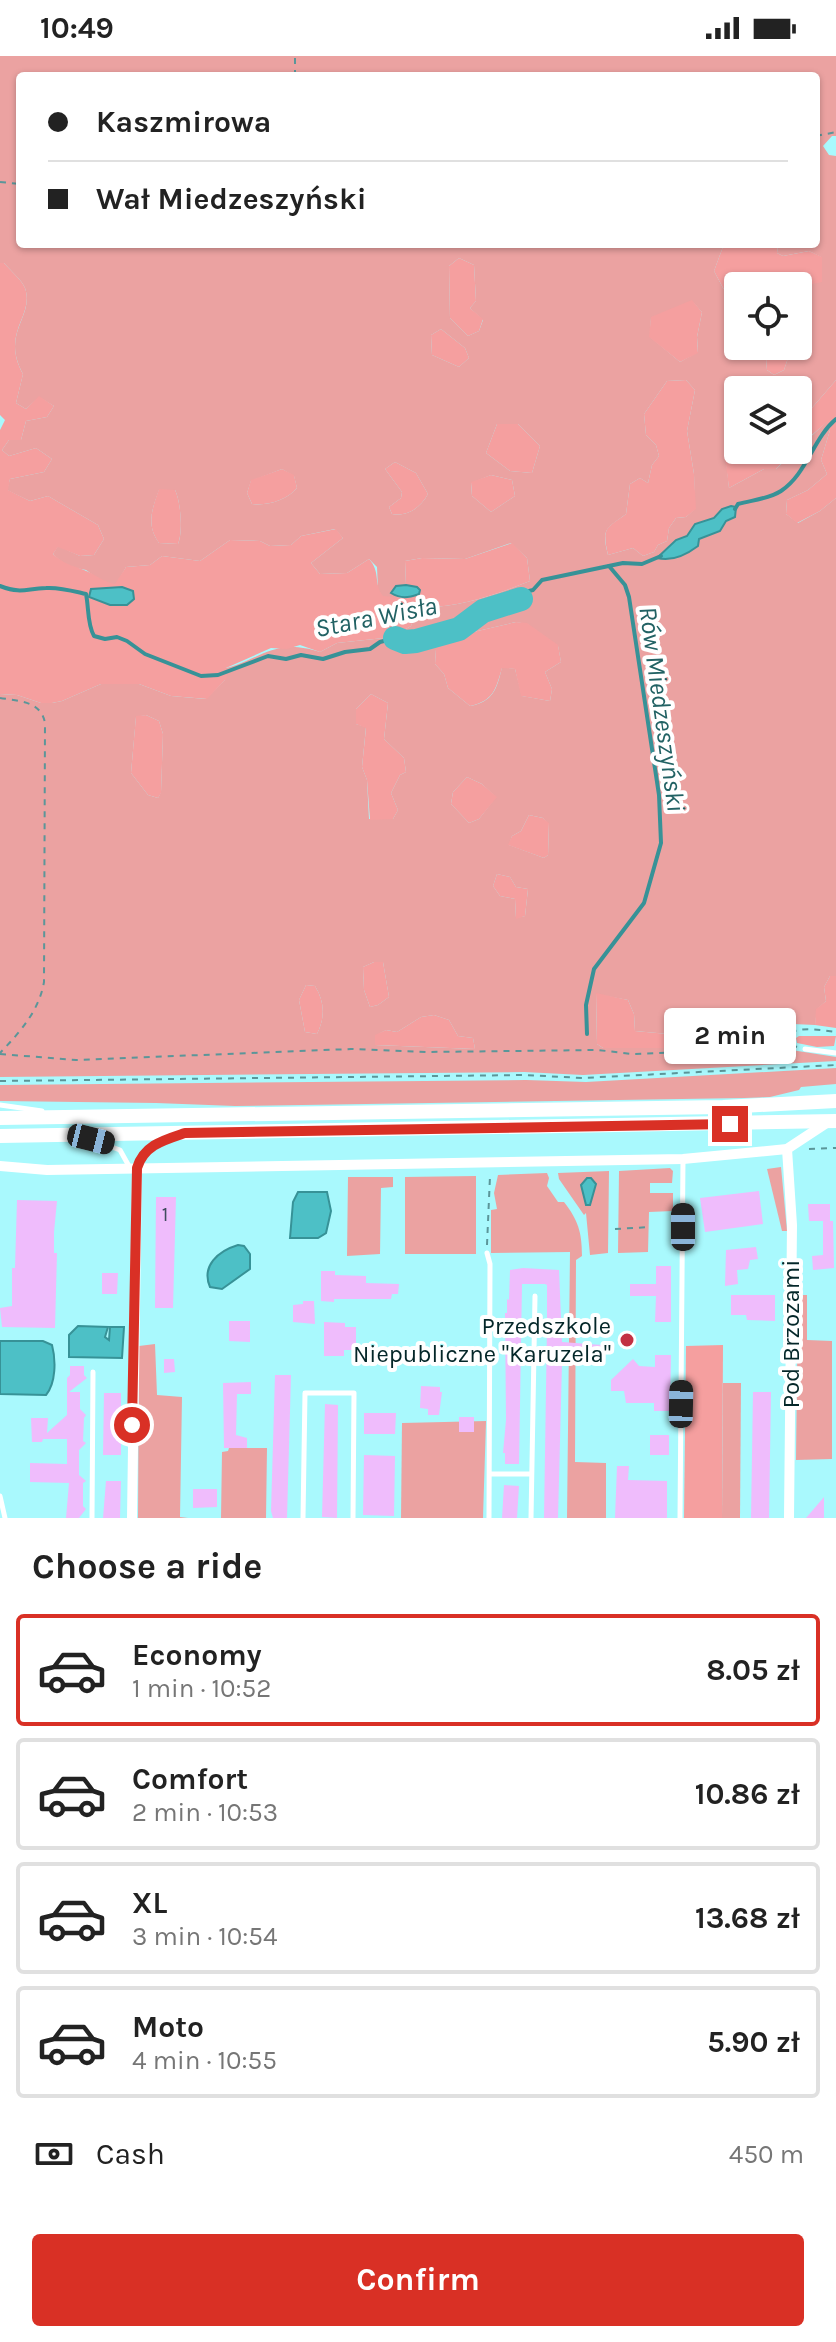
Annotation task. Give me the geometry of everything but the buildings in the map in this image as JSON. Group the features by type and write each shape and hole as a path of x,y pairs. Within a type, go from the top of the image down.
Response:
{"main road":[{"path":"0,1118 723,1107 836,1101"},
{"path":"0,1136 832,1122"}],"street":[{"path":"0,1166 47,1170 683,1159 787,1149 832,1122"},
{"name":"Pod Brzozami","path":"787,1149 792,1225 789,1518"},
{"path":"132,1518 134,1168"}],"lane":[{"path":"805,1049 836,1053"},
{"path":"0,1105 83,1117"},
{"path":"72,1135 109,1144 120,1150 134,1168 148,1149 185,1133"},
{"path":"680,1518 683,1159"},
{"path":"487,1253 490,1264 489,1518"},
{"path":"531,1518 535,1296"},
{"path":"92,1518 93,1372"},
{"path":"303,1518 305,1393 354,1393 353,1518"},
{"path":"491,1474 531,1474"},
{"path":"0,1496 5,1518"}],"path":[{"path":"0,698 32,704 43,715 45,723 44,982 31,1017 0,1054 76,1060 365,1049 426,1052 598,1050 632,1054 742,1050 786,1043 805,1049"},
{"path":"786,1043 788,1034 796,1030 836,1032"},
{"path":"0,1081 509,1075 582,1078 836,1065"},
{"path":"787,1149 836,1148"},
{"path":"487,1253 491,1163"},
{"path":"615,1229 650,1227"}],"shaded area":[{"path":"0,56 836,56 836,136 832,136 823,146 829,155 836,156 836,380 812,408 812,376 724,376 724,464 726,464 729,488 764,469 776,469 781,464 812,464 812,435 836,413 836,424 830,430 821,460 827,474 808,490 787,500 786,514 798,523 836,498 836,976 830,976 824,987 826,1001 817,1009 815,1025 793,1024 780,1029 779,1041 785,1049 836,1057 836,1061 583,1075 524,1072 0,1077 0,694 52,703 101,684 139,684 171,696 206,699 225,680 207,684 187,681 176,669 132,655 125,646 117,644 105,648 85,638 73,609 23,607 0,599 0,572 68,586 104,583 86,570 66,566 53,554 58,546 80,556 94,555 104,539 98,525 48,496 30,501 7,490 10,479 44,472 52,459 36,448 9,456 2,450 9,440 21,440 26,421 47,417 54,406 39,397 26,409 16,403 23,374 17,359 16,336 27,298 21,282 4,263 0,263","holes":["459,258 474,265 476,301 470,308 483,320 479,331 468,336 450,318 449,266","692,301 702,312 697,337 698,352 680,362 650,337 651,318","441,329 465,348 469,358 459,367 432,355 431,335","686,380 695,390 687,431 694,474 695,509 686,517 676,518 669,528 667,541 658,545 654,552 643,556 633,548 608,555 605,534 626,514 630,484 640,478 648,483 652,465 659,456 656,445 646,435 644,414 667,381","497,424 518,424 540,446 532,473 510,471 486,453","395,462 416,473 428,494 422,503 403,514 392,514 389,507 401,498 402,492 385,469","282,469 294,476 297,488 283,499 252,504 247,493 251,481","491,475 512,480 515,496 491,512 472,496 471,483","159,490 175,490 181,517 178,544 159,543 155,536 152,517","335,529 343,538 311,563 320,574 347,573 369,559 377,567 378,590 351,603 330,595 294,596 266,579 243,575 213,575 163,590 134,590 116,585 126,567 150,565 162,556 200,561 230,540 260,541 270,546 291,545 301,536","511,543 527,558 530,581 465,602 425,607 411,626 399,633 389,632 384,638 337,643 320,652 303,648 275,649 214,670 155,653 128,637 94,626 93,611 97,602 144,608 169,605 191,593 248,610 274,601 306,619 318,610 347,617 377,601 419,594 417,587 406,585 405,561 422,558 465,559","238,581 259,588 258,594 240,597 217,593 218,589","516,622 527,624 558,646 561,662 545,672 552,689 550,701 522,696 515,669 502,667 489,698 470,706 448,688 444,674 435,664 436,649 456,636","371,694 388,703 384,739 404,758 406,772 400,775 391,793 398,810 393,819 369,819 367,780 362,767 366,727 356,724 356,709","146,715 159,721 163,734 161,792 158,798 148,795 131,773 136,717","467,777 482,784 496,797 479,819 469,823 451,804 453,792","529,815 543,818 549,824 548,855 544,858 509,845 512,836 521,831","497,874 510,877 516,887 528,889 525,916 516,918 515,899 500,896 493,886","383,962 389,997 370,1007 364,990 363,967","306,985 315,986 321,998 323,1016 317,1034 305,1032 299,1000","596,994 628,1000 634,1014 635,1031 679,1035 691,1041 719,1019 737,1015 746,1018 762,1039 742,1048 603,1048 597,1044","434,1015 449,1020 458,1036 473,1038 475,1049 375,1045 375,1036 386,1030 397,1032 421,1017"]},
{"path":"723,248 778,248 777,253 783,256 809,251 822,257 822,282 812,284 812,272 724,272 723,288 714,271"},
{"path":"459,258 474,265 476,301 470,308 483,319 479,331 468,336 450,318 449,266"},
{"path":"0,263 4,263 21,282 27,298 16,336 17,359 23,374 16,403 26,409 39,396 54,406 47,417 26,421 21,440 9,440 2,450 9,456 36,448 52,459 44,472 10,479 8,490 30,501 48,496 98,525 104,539 94,555 80,556 58,547 53,554 61,560 115,584 126,567 150,565 162,556 200,561 230,540 260,541 270,546 291,545 301,536 336,529 343,538 311,563 320,574 347,573 369,559 375,568 383,596 408,598 417,587 406,585 405,561 422,558 465,559 512,543 527,558 530,581 465,602 425,607 411,626 399,633 389,632 384,638 337,643 320,652 300,645 287,649 271,648 226,668 227,678 207,699 171,696 139,684 101,684 52,703 0,694 0,430 5,420 0,415"},
{"path":"692,300 702,312 697,337 698,353 680,362 649,337 651,317"},
{"path":"441,329 465,348 469,358 459,367 432,355 431,335"},
{"path":"766,360 787,360 784,370 774,375 767,370"},
{"path":"686,380 695,390 687,431 696,509 686,517 676,518 669,528 667,541 658,545 654,552 643,556 633,548 608,555 607,530 626,514 630,484 640,478 648,483 652,465 659,456 656,445 646,435 644,414 667,381"},
{"path":"836,380 836,498 797,523 786,514 787,500 808,490 827,474 821,460 830,430 827,422 812,435 812,408"},
{"path":"497,424 518,424 540,446 532,473 510,471 486,453"},
{"path":"395,462 416,473 428,494 418,507 403,514 392,514 389,507 401,498 402,492 385,469"},
{"path":"726,464 781,464 776,469 764,469 729,488"},
{"path":"282,469 294,475 297,488 277,501 252,504 247,493 251,480"},
{"path":"491,475 512,480 515,496 491,512 472,496 471,482"},
{"path":"159,489 175,490 177,495 181,525 178,544 159,543 155,536 151,523 152,510"},
{"path":"516,622 527,623 558,645 561,662 545,672 552,689 550,701 521,696 515,669 502,668 489,697 470,706 448,688 444,674 435,664 436,648 456,636"},
{"path":"371,694 388,703 384,739 404,758 406,772 400,775 391,793 398,810 393,819 370,820 367,780 362,767 366,728 356,724 356,709"},
{"path":"146,715 159,721 163,734 161,793 158,798 148,795 131,773 136,716"},
{"path":"467,777 482,784 497,797 479,819 469,823 451,804 453,792"},
{"path":"529,815 543,818 549,823 548,855 544,858 508,845 512,836 521,831"},
{"path":"497,874 510,877 516,887 528,889 525,916 516,919 515,899 500,896 493,886"},
{"path":"383,962 389,997 370,1007 364,990 363,967"},
{"path":"830,976 836,976 836,1028 815,1025 816,1009 826,1001 824,987"},
{"path":"306,985 315,986 322,1004 323,1016 317,1034 305,1032 299,1000"},
{"path":"596,993 628,1000 634,1014 635,1031 679,1035 691,1041 719,1019 737,1016 755,1026 763,1039 742,1048 603,1048 597,1044"},
{"path":"434,1015 449,1020 458,1036 473,1038 475,1049 375,1045 375,1035 386,1030 397,1032 421,1017"},
{"path":"799,1036 836,1036 834,1046 817,1047 797,1043"},
{"path":"836,1068 836,1084 801,1087 770,1097 235,1106 0,1101 0,1085 586,1082"},
{"path":"781,1167 787,1231 782,1231 767,1169"},
{"path":"670,1168 673,1171 672,1183 650,1183 650,1193 673,1193 673,1211 649,1212 648,1252 618,1253 619,1171"},
{"path":"609,1171 608,1253 590,1255 586,1213 584,1215 558,1173"},
{"path":"547,1173 547,1186 558,1202 564,1202 569,1209 580,1233 582,1256 576,1260 575,1462 606,1463 606,1518 567,1518 570,1252 491,1253 491,1210 497,1209 494,1193 498,1175"},
{"path":"476,1176 476,1254 405,1254 405,1177"},
{"path":"348,1177 393,1177 393,1187 381,1188 380,1254 347,1256"},
{"path":"798,1295 807,1295 807,1340 832,1341 832,1459 796,1460"},
{"path":"155,1344 157,1395 182,1397 180,1517 188,1518 138,1518 139,1346"},
{"path":"723,1345 722,1518 684,1518 686,1346"},
{"path":"723,1383 741,1383 740,1518 722,1518"},
{"path":"486,1421 483,1518 401,1518 402,1423"},
{"path":"229,1448 267,1448 266,1518 221,1518 222,1452"}],"water":[{"path":"736,507 735,517 726,521 720,531 699,539 698,546 684,555 657,558 676,540 687,536 695,524 714,518 722,509"},
{"path":"396,586 417,587 419,594 405,597 391,593"},
{"path":"122,587 133,591 134,599 127,605 110,605 89,597 91,589"},
{"path":"587,1178 596,1184 590,1205 586,1205 581,1185"},
{"path":"298,1192 327,1192 331,1211 326,1233 318,1238 290,1238 293,1202"},
{"path":"238,1245 244,1246 250,1254 250,1269 222,1289 210,1287 208,1272 213,1260"},
{"path":"78,1326 108,1327 105,1337 109,1340 110,1327 124,1327 122,1358 69,1357 69,1335"},
{"path":"0,1341 43,1341 52,1345 54,1371 46,1395 0,1394"}],"waterway":[{"name":"Stara Wisła","path":"735,509 738,504 766,498 790,484 821,436 836,419"},
{"name":"Stara Wisła","path":"521,599 525,592 533,590 542,580 623,563 642,564 661,556"},
{"name":"Rów Miedzeszyński","path":"587,1034 586,1005 594,969 644,903 661,843 659,795 629,597 625,585 609,566"},
{"name":"Stara Wisła","path":"0,586 18,590 56,588 86,594 94,636 105,639 117,637 145,654 201,676 218,675 268,656 286,659 301,655 323,659 370,649 395,638"},
{"name":"Stara Wisła","path":"395,638 405,642 416,641 459,629 483,611 521,599"}],"place":[{"name":"Przedszkole Niepubliczne \"Karuzela\"","path":"627,1340"}],"route":[{"path":"132,1425 137,1168 148,1149 158,1143 185,1133 730,1124"}]}
